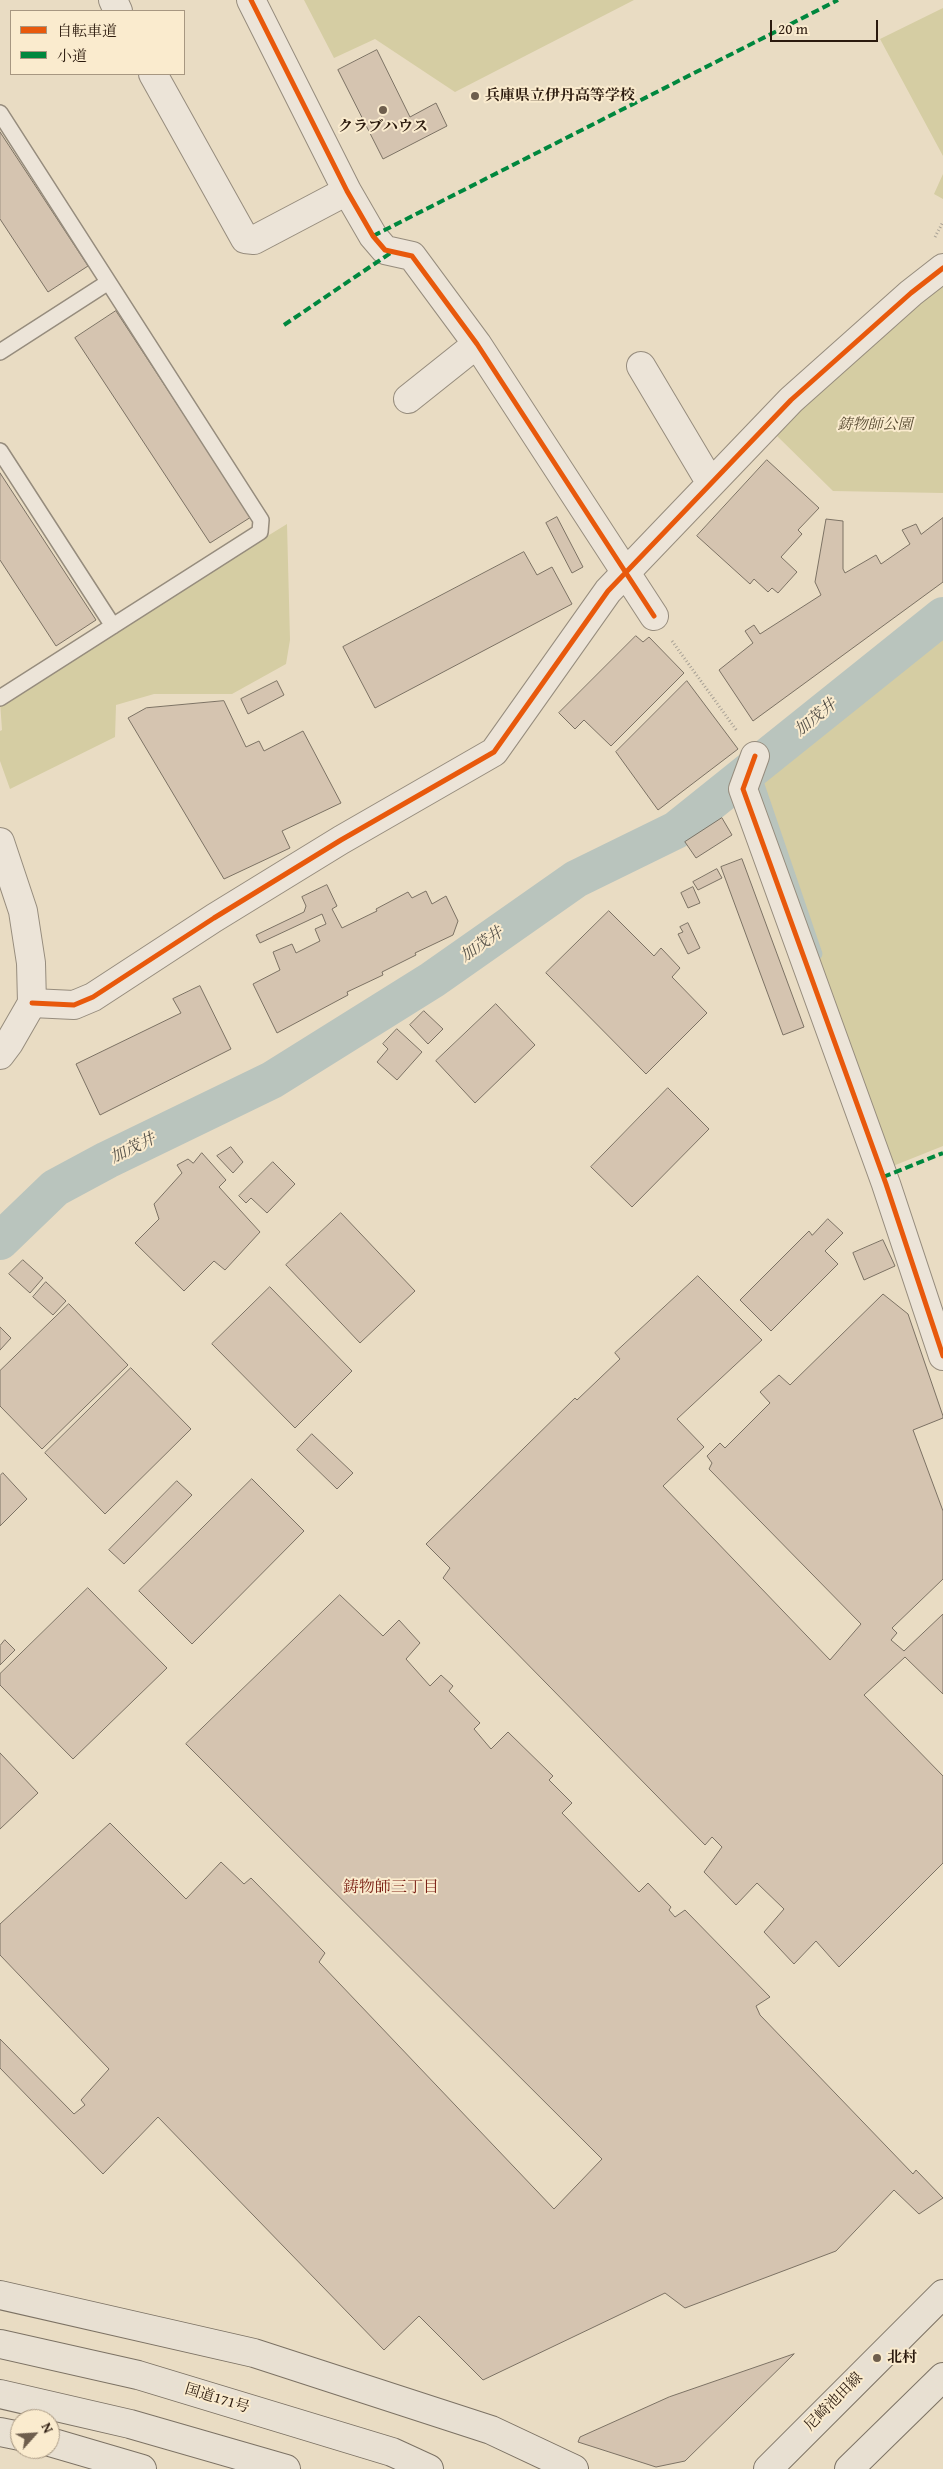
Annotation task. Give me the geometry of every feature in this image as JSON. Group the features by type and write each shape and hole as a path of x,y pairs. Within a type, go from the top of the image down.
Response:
{"main road":[{"name":"尼崎池田線","path":"768,2469 943,2294"},
{"path":"0,2295 254,2353 491,2430 574,2469"},
{"name":"国道171号","path":"0,2344 138,2375 392,2452 430,2469"},
{"path":"849,2469 943,2377"},
{"path":"0,2394 130,2424 286,2469"},
{"path":"60,2445 142,2469"}],"street":[{"path":"251,0 347,191 373,236 385,250 412,256 477,344 654,616"},
{"path":"154,75 245,239 254,240 347,191"},
{"path":"32,1003 74,1005 93,997 214,918 342,840 494,752 608,591 710,482 791,400 943,268"},
{"path":"408,400 477,344"},
{"path":"641,366 710,482"},
{"path":"755,756 743,789 886,1184 943,1356"},
{"path":"0,842 23,911 31,962 32,1003 9,1044 0,1055"}],"lane":[{"path":"0,113 107,283 261,520 260,532 0,698"},
{"path":"0,352 107,283"},
{"path":"0,452 113,626"}],"path":[{"path":"654,616 755,756"}],"green space":[{"path":"304,0 634,0 455,92 375,39 334,58"},
{"path":"943,8 943,156 880,39"},
{"path":"943,174 943,199 934,194"},
{"name":"鋳物師公園","path":"943,276 943,493 833,491 776,435 778,426"},
{"path":"287,524 290,640 286,664 232,694 154,694 116,705 115,737 10,789 0,761 0,731 2,730 0,701"},
{"path":"943,621 943,1146 888,1168 753,774"}],"building":[{"name":"クラブハウス","path":"377,50 410,117 436,103 447,126 383,159 338,70"},
{"path":"0,132 88,266 48,292 0,219"},
{"path":"116,311 251,517 210,543 75,338"},
{"path":"767,460 819,508 798,530 802,534 781,557 797,572 778,593 772,588 768,592 754,579 750,584 697,536"},
{"path":"0,473 96,620 56,646 0,560"},
{"path":"557,517 583,567 572,573 546,523"},
{"path":"943,518 943,582 753,721 719,670 753,643 745,631 754,625 760,634 821,595 815,582 826,519 843,521 843,569 845,573 876,555 881,564 910,544 902,530 916,524 921,534"},
{"path":"524,552 537,575 552,567 572,604 375,708 343,647"},
{"path":"636,636 643,642 649,637 684,673 611,746 584,720 575,729 559,713"},
{"path":"277,681 284,695 248,714 241,699"},
{"path":"687,681 738,749 658,810 616,752"},
{"path":"224,701 246,747 259,741 264,751 303,731 341,803 282,831 290,848 224,879 128,718 146,708"},
{"path":"722,818 732,835 696,858 685,842"},
{"path":"742,859 804,1027 783,1035 721,867"},
{"path":"717,869 722,878 698,890 693,882"},
{"path":"327,885 337,906 332,909 342,928 377,911 376,909 408,892 412,898 426,891 432,904 446,896 458,921 453,935 415,953 416,955 382,972 383,975 347,992 348,995 277,1033 253,984 280,970 273,952 292,944 296,953 320,941 315,929 326,924 322,914 260,943 256,935 304,912 306,906 302,897"},
{"path":"693,887 700,903 688,908 681,893"},
{"path":"609,911 654,956 661,948 680,968 672,977 707,1013 646,1074 546,973"},
{"path":"688,923 700,948 688,954 678,934 683,932 680,927"},
{"path":"200,986 231,1049 100,1115 76,1064 181,1013 173,999"},
{"path":"496,1004 535,1045 475,1103 436,1061"},
{"path":"424,1011 443,1029 428,1044 410,1025"},
{"path":"397,1029 422,1052 397,1080 377,1062 388,1049 383,1044"},
{"path":"668,1088 709,1129 632,1207 591,1167"},
{"path":"231,1147 243,1162 233,1173 217,1156"},
{"path":"202,1153 226,1180 219,1187 260,1232 225,1270 214,1261 184,1291 135,1243 159,1219 154,1204 182,1173 177,1165 188,1159 193,1163"},
{"path":"273,1162 295,1184 267,1213 251,1198 246,1203 239,1196"},
{"path":"341,1213 415,1291 360,1343 286,1265"},
{"path":"828,1219 843,1233 825,1251 838,1264 771,1331 740,1300 809,1231 812,1235"},
{"path":"883,1240 895,1266 864,1280 853,1253"},
{"path":"23,1260 43,1278 30,1293 9,1274"},
{"path":"698,1276 762,1340 677,1419 704,1447 663,1486 830,1660 861,1624 709,1469 712,1463 707,1456 720,1443 725,1448 770,1403 760,1392 779,1375 790,1385 883,1294 908,1314 943,1416 943,1418 913,1430 943,1511 943,1579 892,1628 897,1633 891,1640 904,1651 943,1614 943,1694 905,1657 864,1695 943,1776 943,1863 839,1967 816,1941 794,1964 764,1932 784,1909 757,1883 736,1905 704,1872 722,1847 712,1837 705,1845 443,1578 450,1568 426,1544 575,1398 577,1400 620,1359 615,1353"},
{"path":"46,1282 66,1301 53,1315 33,1297"},
{"path":"270,1287 352,1371 295,1428 212,1344"},
{"path":"69,1304 128,1365 42,1449 0,1406 0,1371"},
{"path":"0,1327 11,1338 0,1350"},
{"path":"131,1368 191,1429 105,1514 45,1453"},
{"path":"312,1434 353,1473 337,1489 297,1450"},
{"path":"3,1473 27,1499 0,1526 0,1476"},
{"path":"252,1479 304,1531 192,1644 139,1591"},
{"path":"177,1481 192,1495 124,1564 109,1550"},
{"path":"88,1588 167,1668 73,1759 0,1685 0,1674"},
{"path":"340,1595 383,1636 399,1620 420,1643 406,1659 430,1686 441,1675 453,1686 449,1691 480,1723 474,1729 491,1749 508,1732 553,1776 549,1780 572,1803 562,1813 639,1892 648,1883 671,1907 669,1910 675,1917 685,1910 770,1997 756,2006 760,2015 913,2174 916,2170 943,2198 919,2214 894,2190 836,2251 685,2308 665,2293 483,2380 419,2316 384,2350 158,2117 103,2174 0,2068 0,2039 74,2114 85,2105 81,2100 109,2069 0,1955 0,1924 110,1823 186,1899 221,1862 244,1884 251,1878 325,1953 319,1962 554,2209 602,2159 186,1744"},
{"path":"5,1640 15,1650 0,1665 0,1646"},
{"path":"0,1753 38,1793 0,1829"},
{"path":"794,2354 685,2461 656,2467 578,2442 580,2437 669,2397"}],"waterway":[{"name":"加茂井","path":"0,1241 55,1188 107,1160 272,1080 432,980 576,879 676,830 943,616"},
{"path":"754,770 817,954"}],"marked path":[{"path":"373,236 838,0"},
{"path":"284,325 392,252"},
{"path":"883,1177 943,1153"}],"cycle path":[{"path":"251,0 347,191 373,236 385,250 412,256 477,344 654,616"},
{"path":"32,1003 74,1005 93,997 214,918 341,840 494,752 608,591 791,400 911,293 943,268"},
{"path":"755,756 743,789 886,1184 943,1356"}],"place":[{"name":"兵庫県立伊丹高等学校","path":"475,96"},
{"name":"クラブハウス","path":"383,110"},
{"name":"北村","path":"877,2358"}],"district":[{"name":"鋳物師三丁目","path":"391,1888"}]}
